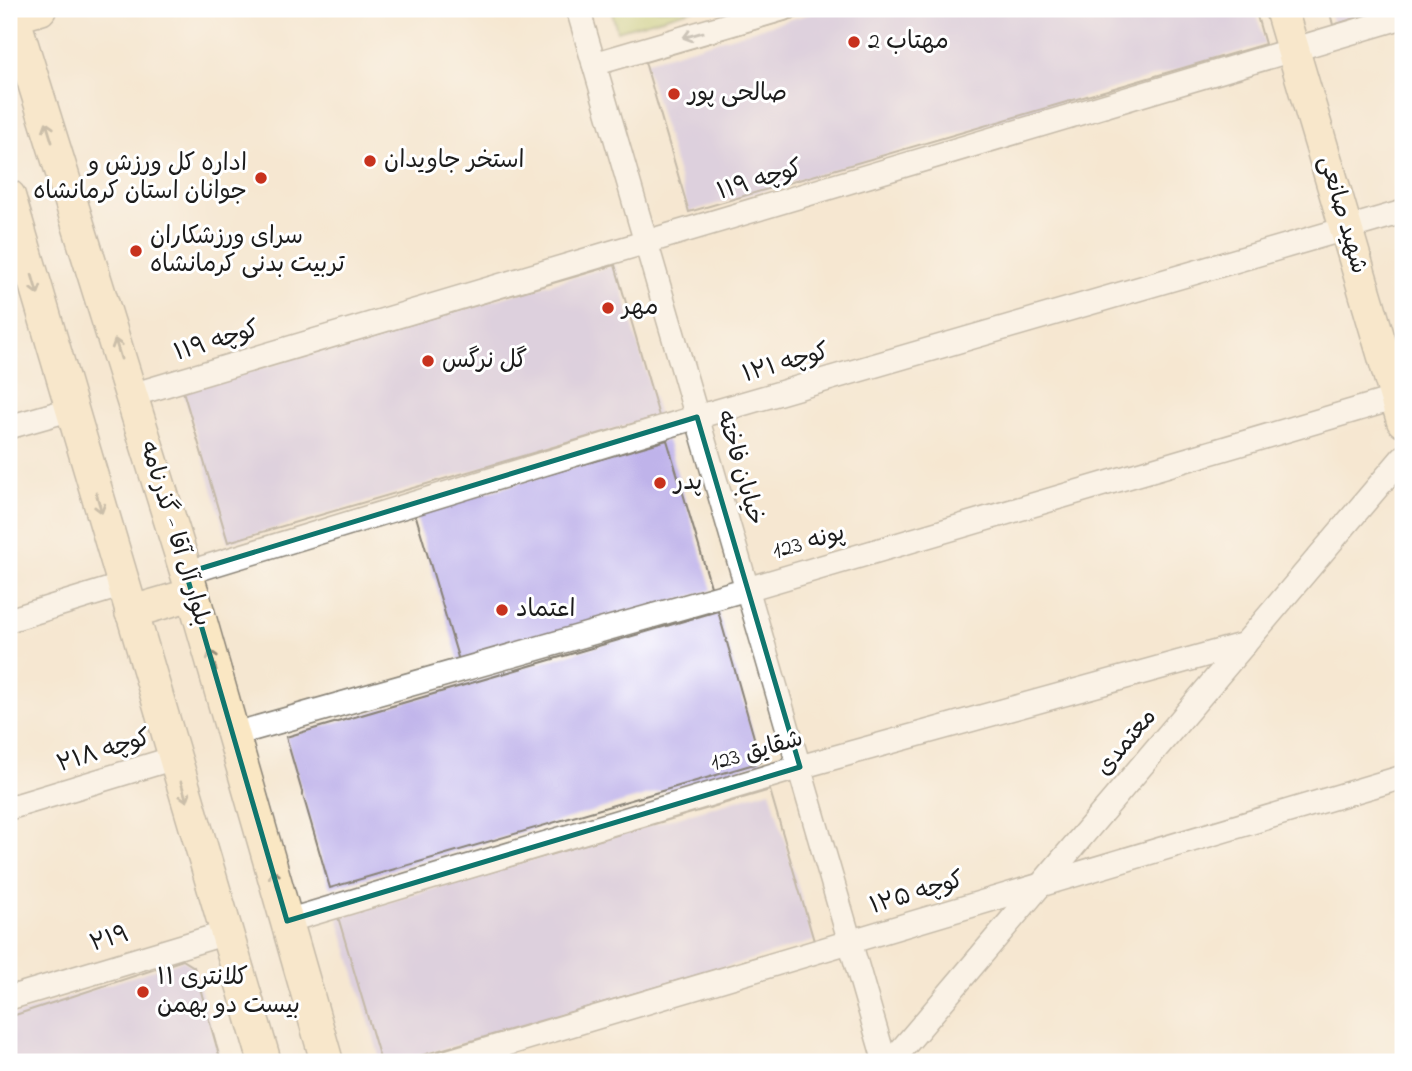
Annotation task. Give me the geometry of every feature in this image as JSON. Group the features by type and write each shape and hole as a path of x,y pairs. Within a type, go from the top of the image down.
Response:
{"main road":[{"name":"شهید صانعی","path":"1281,9 1400,410"},
{"name":"بلوار آل آقا - گذرنامه","path":"18,13 235,734 327,1062"},
{"path":"9,196 13,227 72,408 265,1062"},
{"path":"127,599 189,583"}],"street":[{"name":"خیابان فاخته","path":"578,9 885,1062"},
{"path":"594,64 782,9"},
{"name":"کوچه ۱۱۹","path":"132,395 1403,17"},
{"name":"کوچه ۱۲۱","path":"189,583 697,417 1403,212"},
{"path":"9,427 72,408"},
{"name":"123 پونه","path":"235,734 747,589 1400,410"},
{"name":"معتمدی","path":"891,1062 1403,457"},
{"path":"9,620 127,599"},
{"name":"123 شقایق","path":"287,921 800,766 1245,644"},
{"name":"کوچه ۲۱۸","path":"9,808 174,758"},
{"name":"کوچه ۱۲۵","path":"446,1062 1403,777"},
{"name":"۲۱۹","path":"9,998 226,933"}],"highlighted area":[{"path":"697,417 800,767 287,921 186,573"}],"green space":[{"path":"611,9 694,9 617,31"}],"building":[{"path":"826,9 1255,9 1265,44 689,212 645,62"},
{"path":"1329,9 1385,9 1333,25"},
{"path":"615,265 659,416 228,542 183,391"},
{"path":"667,440 712,590 460,664 415,513"},
{"path":"718,611 761,762 330,888 286,737"},
{"path":"770,790 814,941 399,1062 381,1062 338,917"},
{"name":"کلانتری ۱۱ بیست دو بهمن","path":"183,960 194,967 221,1062 9,1062 9,1017"}],"place":[{"name":"مهتاب 2","path":"854,42"},
{"name":"صالحی پور","path":"674,94"},
{"name":"استخر جاویدان","path":"370,161"},
{"name":"اداره کل ورزش و جوانان استان کرمانشاه","path":"261,178"},
{"name":"سرای ورزشکاران تربیت بدنی کرمانشاه","path":"136,251"},
{"name":"مهر","path":"608,308"},
{"name":"گل نرگس","path":"428,361"},
{"name":"پدر","path":"660,483"},
{"name":"اعتماد","path":"502,610"},
{"name":"کلانتری ۱۱ بیست دو بهمن","path":"143,992"}]}
